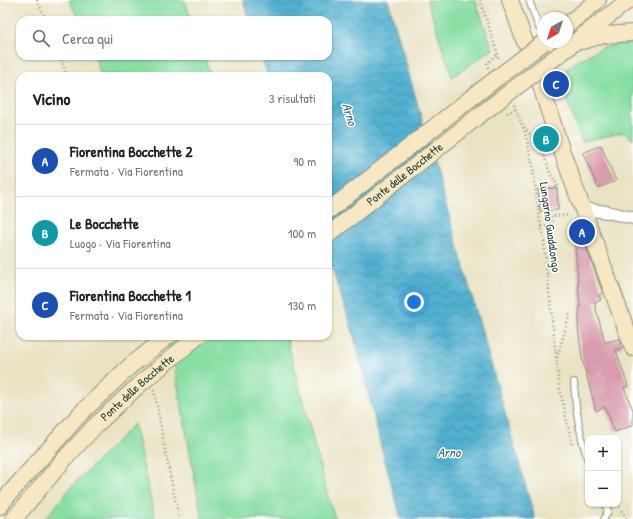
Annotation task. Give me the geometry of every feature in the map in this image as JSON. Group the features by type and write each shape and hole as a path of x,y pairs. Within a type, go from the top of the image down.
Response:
{"main road":[{"path":"510,0 525,42"},
{"path":"573,20 598,0"},
{"name":"Ponte delle Bocchette","path":"332,232 481,114 629,0"},
{"path":"574,43 603,35 633,33"},
{"name":"Ponte delle Bocchette","path":"332,208 471,98 537,39"},
{"path":"540,83 561,148 633,348"},
{"name":"Ponte delle Bocchette","path":"0,506 81,413 129,367 163,340"},
{"name":"Ponte delle Bocchette","path":"14,519 61,463 95,426 141,383 193,340"}],"street":[{"path":"584,209 607,212 633,218"}],"lane":[{"path":"529,0 537,22"},
{"path":"574,382 575,409 585,452"},
{"path":"604,519 608,511 606,507"}],"path":[{"path":"36,0 44,16"},
{"path":"480,0 500,61"},
{"path":"61,60 66,72"},
{"name":"Lungarno Guadalongo","path":"513,100 522,125 533,167 557,360 570,313"},
{"path":"522,125 542,149 550,173 562,193"},
{"path":"541,227 552,226 551,216 570,214 567,209"},
{"path":"154,388 179,519"},
{"path":"619,507 627,519"}],"green space":[{"path":"69,0 184,0 190,16 77,16"},
{"path":"427,0 475,0 493,49 452,77"},
{"path":"633,42 633,140 624,132 582,142 562,87 560,74 576,62 603,47"},
{"path":"96,60 205,60 210,72 100,72"},
{"path":"170,340 287,340 335,519 202,519"},
{"path":"134,424 155,519 45,519 74,484"}],"water":[{"name":"Arno","path":"243,0 388,0 535,519 401,519 381,446 354,335 332,269 332,72 267,72 262,60 332,60 332,16 248,16"}],"building":[{"path":"601,145 616,181 598,188 583,153"},
{"path":"557,188 558,210 540,211 538,189"},
{"path":"584,241 603,294 599,295 601,300 594,302 605,342 620,339 623,347 616,350 628,386 624,388 633,410 633,425 615,432 605,407 596,411 582,358 578,327 580,306 575,244"}],"place":[{"name":"Fiorentina Bocchette 1","path":"556,84"},
{"name":"Le Bocchette","path":"546,139"},
{"name":"Fiorentina Bocchette 2","path":"582,232"}]}
